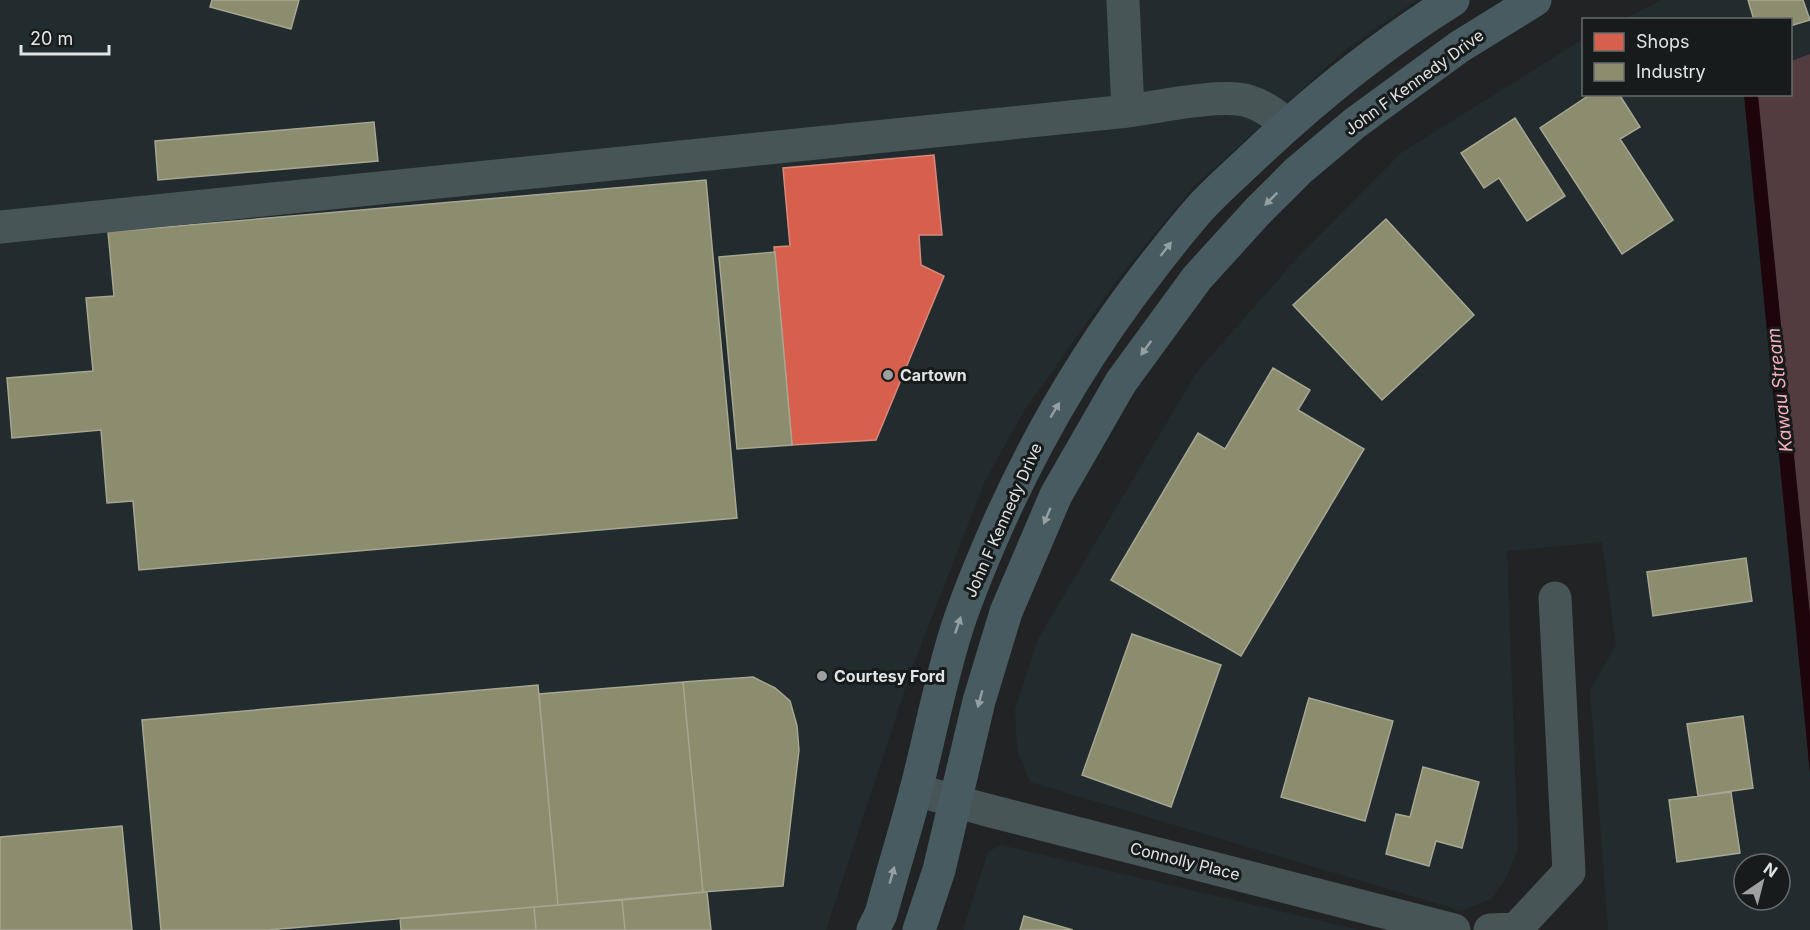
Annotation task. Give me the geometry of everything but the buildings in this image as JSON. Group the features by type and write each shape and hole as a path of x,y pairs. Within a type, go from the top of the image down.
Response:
{"main road":[{"name":"John F Kennedy Drive","path":"873,930 881,914 916,790 936,699 957,627 1014,487 1051,417 1090,353 1129,297 1179,232 1204,204 1278,134 1350,73 1428,15 1453,0"},
{"name":"John F Kennedy Drive","path":"919,930 939,870 980,700 1006,612 1056,495 1121,382 1197,278 1298,171 1355,123 1459,47 1535,0"},
{"path":"1278,134 1298,171"}],"street":[{"path":"1124,1 1128,111"},
{"path":"0,227 1128,111 1208,100 1248,101 1281,119 1278,134"},
{"path":"1490,930 1516,929 1569,872 1555,598"},
{"name":"Connolly Place","path":"916,790 1454,930"}],"shaded area":[{"path":"0,0 1417,0 1349,47 1193,187 1117,280 1024,411 985,481 912,668 826,930 0,930"},
{"path":"1662,0 1810,0 1810,54 1792,61 1792,18 1626,18"},
{"path":"1582,40 1582,96 1751,96 1810,686 1810,930 1608,930 1590,691 1616,645 1602,542 1507,551 1518,849 1506,878 1491,899 1462,911 1030,782 1017,750 1015,709 1038,639 1197,372 1300,255 1401,153"},
{"path":"1810,54 1810,686 1751,96 1792,96 1792,61"},
{"path":"1001,845 1359,930 963,930 988,852"}],"water":[{"name":"Kawau Stream","path":"1744,96 1758,96 1810,615 1810,774"}],"place":[{"name":"Cartown","path":"888,375"},
{"name":"Courtesy Ford","path":"822,676"}]}
